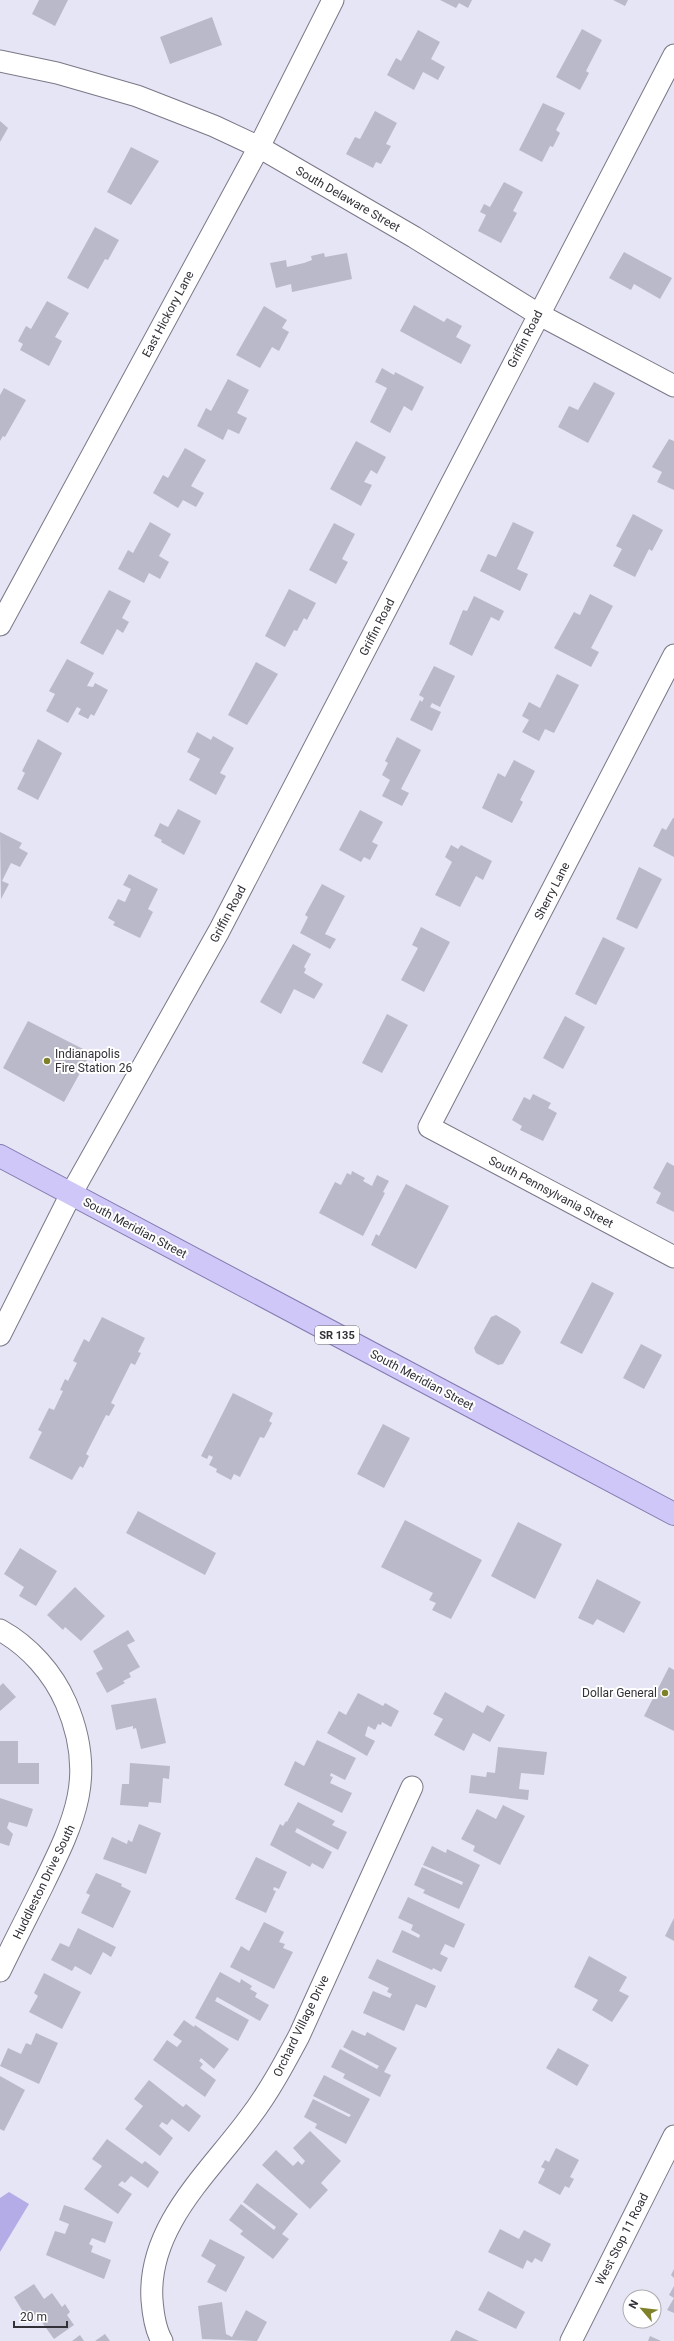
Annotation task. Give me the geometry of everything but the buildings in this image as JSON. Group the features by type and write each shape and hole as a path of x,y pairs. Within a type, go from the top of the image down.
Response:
{"main road":[{"name":"South Meridian Street","path":"0,1156 674,1514"}],"street":[{"name":"East Hickory Lane","path":"0,625 259,147 333,0"},
{"name":"Griffin Road","path":"0,1335 71,1194 219,931 538,314 674,55"},
{"name":"South Delaware Street","path":"0,61 63,75 137,96 214,126 259,147 414,237 538,314 674,386"},
{"name":"Sherry Lane","path":"429,1127 674,655"},
{"name":"South Pennsylvania Street","path":"429,1127 674,1257"},
{"name":"Huddleston Drive South","path":"0,1630 22,1646 51,1677 66,1703 76,1735 80,1762 78,1803 68,1835 0,1971"},
{"name":"Orchard Village Drive","path":"162,2341 153,2310 151,2289 155,2260 162,2239 174,2215 251,2116 279,2074 299,2036 412,1786"},
{"name":"West Stop 11 Road","path":"571,2341 674,2136"}],"shaded area":[{"path":"9,2192 29,2204 0,2252 0,2198"}],"place":[{"name":"Indianapolis Fire Station 26","path":"47,1061"},
{"name":"Dollar General","path":"665,1693"}]}
